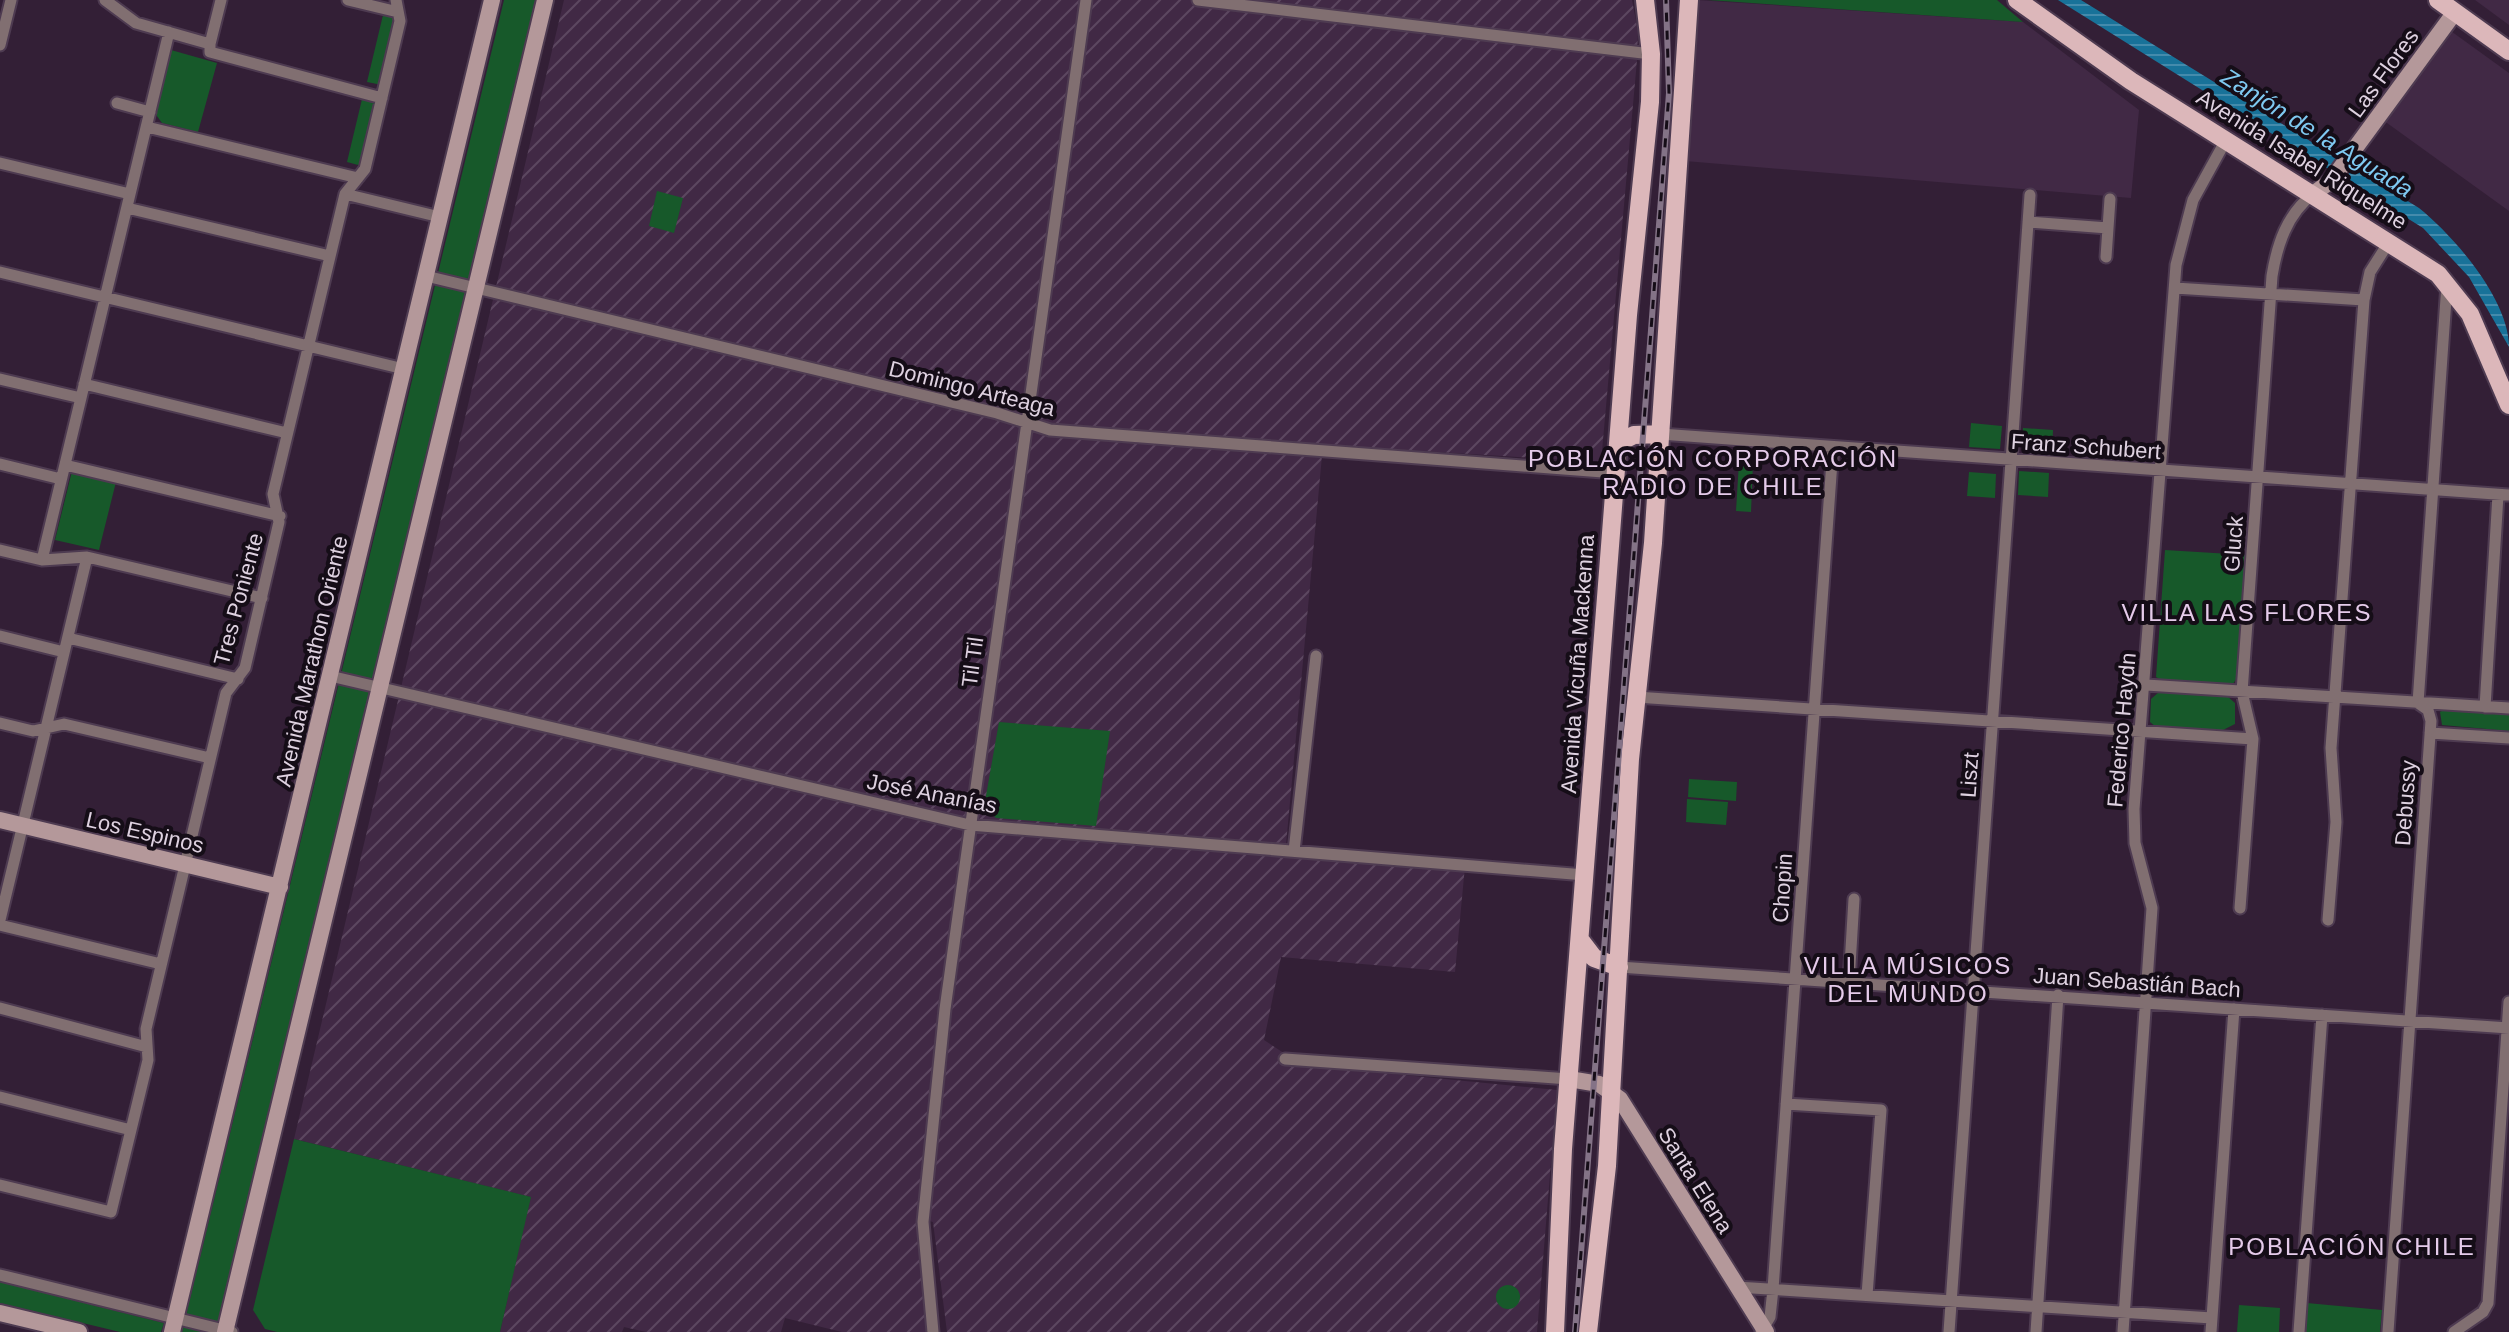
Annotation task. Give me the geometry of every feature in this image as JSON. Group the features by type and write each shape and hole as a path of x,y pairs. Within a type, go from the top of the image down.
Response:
{"main road":[{"name":"Avenida Marathon Oriente","path":"174,1324 492,0"},
{"path":"228,1331 545,0"},
{"name":"Avenida Vicuña Mackenna","path":"1555,1332 1558,1215 1618,443 1649,125 1651,54 1645,0"},
{"path":"1588,1332 1612,1091 1636,697 1660,434 1689,0"},
{"name":"Avenida Isabel Riquelme","path":"2017,0 2131,81 2427,266 2447,284 2470,314 2509,405"},
{"path":"2438,0 2509,51"},
{"name":"Las Flores","path":"2313,194 2331,181 2455,12"},
{"path":"1618,443 1634,435 1660,434"},
{"name":"Los Espinos","path":"0,820 280,887"},
{"path":"1581,941 1594,958 1619,967"},
{"path":"1569,1079 1599,1084 1612,1091"},
{"name":"Santa Elena","path":"1612,1091 1764,1331"},
{"path":"0,1313 79,1332"}],"street":[{"path":"0,45 11,0"},
{"path":"105,0 129,19 210,44"},
{"path":"221,0 210,52 382,98"},
{"path":"348,0 397,6"},
{"name":"Til Til","path":"933,1332 923,1239 924,1208 970,825 1086,0"},
{"path":"1198,0 1651,54"},
{"name":"Tres Poniente","path":"0,1185 111,1212 148,1060 145,1032 161,964 226,693 245,668 280,516 273,494 287,433 345,194 365,169 400,21 397,6"},
{"path":"42,560 169,32"},
{"path":"117,103 150,112"},
{"path":"147,127 358,178"},
{"name":"Federico Haydn","path":"2123,1332 2151,899 2135,843 2133,821 2175,288 2186,216 2199,185 2226,140"},
{"path":"0,163 130,194"},
{"path":"345,194 440,217"},
{"name":"Gluck","path":"2240,908 2253,739 2242,692 2270,294 2281,240 2299,205 2313,194"},
{"name":"Liszt","path":"1949,1332 2030,195"},
{"path":"2106,257 2110,199"},
{"path":"127,208 330,256"},
{"path":"2028,222 2108,228"},
{"path":"2328,920 2336,822 2331,757 2364,300 2370,272 2389,242"},
{"path":"0,272 404,369"},
{"name":"Domingo Arteaga","path":"426,276 1050,430 1616,473"},
{"path":"2418,703 2447,284"},
{"path":"2175,288 2364,300"},
{"path":"0,379 81,398"},
{"path":"84,384 287,433"},
{"name":"Franz Schubert","path":"1660,434 2503,495"},
{"name":"Chopin","path":"1764,1331 1773,1289 1833,447"},
{"path":"0,464 61,479"},
{"path":"65,465 280,516"},
{"path":"2485,707 2503,495"},
{"path":"0,550 42,560 87,557 262,598"},
{"path":"87,557 0,917 161,964"},
{"path":"0,636 64,652"},
{"path":"68,638 238,679"},
{"path":"1294,851 1316,656"},
{"name":"José Ananías","path":"330,676 970,825 1585,875"},
{"path":"2146,685 2509,708"},
{"path":"1636,697 2253,739"},
{"path":"2418,703 2428,710 2431,727"},
{"path":"2431,727 2437,711 2447,704"},
{"path":"0,723 33,731 64,724 210,758"},
{"path":"2431,727 2509,738"},
{"name":"Debussy","path":"2388,1332 2431,727"},
{"path":"1849,982 1854,899"},
{"name":"Juan Sebastián Bach","path":"1619,967 2508,1028"},
{"path":"2036,1332 2058,995"},
{"path":"2454,1332 2483,1312 2488,1303 2509,1002"},
{"path":"0,1008 147,1047"},
{"path":"2211,1332 2234,1009"},
{"path":"2299,1332 2322,1015"},
{"path":"1285,1059 1569,1079"},
{"path":"0,1097 131,1130"},
{"path":"1786,1104 1881,1110 1867,1295"},
{"path":"0,1275 174,1324 228,1331"},
{"path":"1737,1287 2212,1318"}],"shaded area":[{"path":"564,0 1632,0 1638,31 1637,60 1601,462 1323,445 1286,845 1465,866 1455,972 1281,957 1264,1040 1302,1065 1557,1090 1537,1332 947,1332 933,1222 916,1217 928,1332 842,1332 785,1318 781,1332 646,1332 624,1327 622,1332 500,1332 530,1197 294,1139"},
{"path":"1697,0 2023,22 2139,110 2131,198 1685,161"},
{"path":"2475,0 2509,0 2509,25"},
{"path":"2437,21 2509,73 2509,211 2369,110"}],"green space":[{"path":"504,0 540,0 220,1332 182,1332"},
{"path":"1708,0 1997,0 2023,22"},
{"path":"383,15 394,17 397,24 382,85 367,82"},
{"path":"171,50 217,63 198,132 162,123 154,112"},
{"path":"363,95 378,99 363,160 358,165 347,162"},
{"path":"657,191 683,198 674,233 649,226"},
{"path":"1971,423 2002,426 2000,449 1969,447"},
{"path":"2023,428 2053,430 2052,453 2022,452"},
{"path":"1739,462 1753,463 1751,512 1736,511"},
{"path":"72,471 116,482 99,550 55,540"},
{"path":"2019,471 2049,473 2048,497 2018,495"},
{"path":"1969,472 1996,474 1995,498 1967,496"},
{"path":"2165,550 2247,555 2238,676 2233,684 2163,681 2156,677"},
{"path":"2159,692 2227,696 2235,703 2235,724 2219,732 2156,727 2150,722 2151,699"},
{"path":"2447,708 2509,712 2509,731 2442,725 2440,712"},
{"path":"999,722 1110,731 1096,826 996,818 984,807"},
{"path":"1689,779 1737,782 1736,801 1688,797"},
{"path":"1687,799 1728,802 1726,825 1686,822"},
{"path":"294,1139 531,1197 500,1332 277,1332 265,1329 253,1310"},
{"path":"0,1282 164,1323 161,1332 120,1332 0,1303"},
{"path":"1508,1285 1517,1288 1520,1297 1517,1306 1508,1309 1499,1306 1496,1297 1499,1288"},
{"path":"2307,1303 2382,1310 2380,1332 2305,1332"},
{"path":"2239,1305 2280,1308 2279,1332 2237,1332"}],"water":[{"path":"2058,0 2081,0 2419,208 2448,235 2478,271 2500,310 2509,347 2469,277 2423,228"}],"railway":[{"path":"1575,1332 1669,93 1666,0"}],"district":[{"name":"POBLACIÓN CORPORACIÓN RADIO DE CHILE","path":"1713,473"},
{"name":"VILLA LAS FLORES","path":"2247,613"},
{"name":"VILLA MÚSICOS DEL MUNDO","path":"1908,980"},
{"name":"POBLACIÓN CHILE","path":"2352,1247"}],"water label":[{"name":"Zanjón de la Aguada","path":"2317,133"}]}
